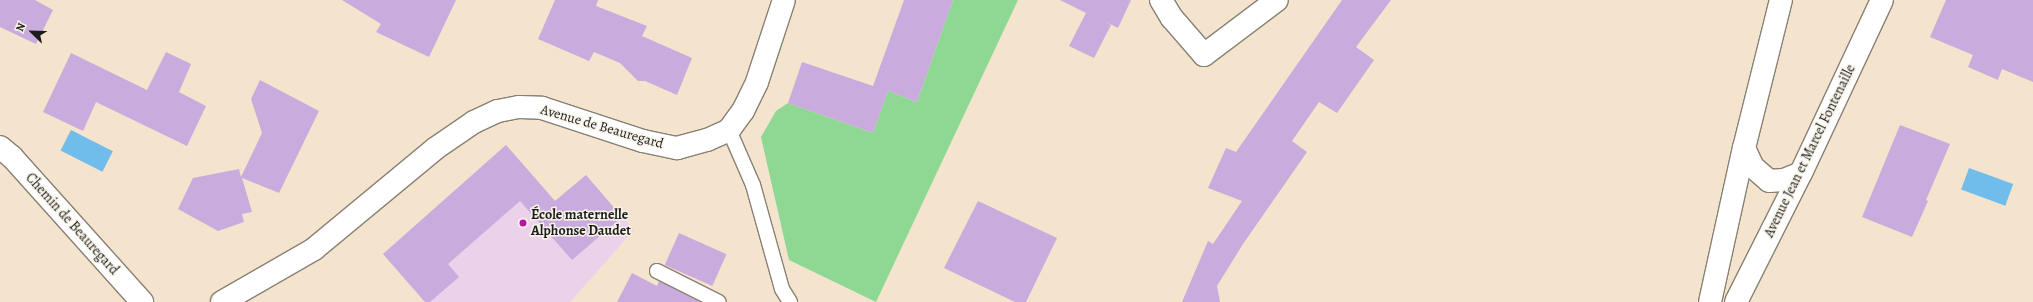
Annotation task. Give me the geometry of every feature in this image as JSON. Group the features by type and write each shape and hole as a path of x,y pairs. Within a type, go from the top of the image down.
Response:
{"street":[{"name":"Avenue de Beauregard","path":"222,302 314,249 436,148 474,122 498,111 519,107 542,108 643,141 677,148 707,140 729,130 743,111 756,82 784,0"},
{"path":"1161,0 1172,18 1204,55 1277,0"},
{"path":"1710,302 1744,148 1781,0"},
{"name":"Avenue Jean et Marcel Fontenaille","path":"1736,302 1801,173 1882,0"},
{"name":"Chemin de Beauregard","path":"0,147 12,157 142,302"},
{"path":"1744,148 1753,167 1769,181 1784,180 1801,173"}],"lane":[{"path":"729,130 754,185 782,289 790,302"},
{"path":"657,271 719,302"}],"shaded area":[{"name":"École maternelle Alphonse Daudet","path":"506,145 555,201 586,175 634,230 570,302 425,302 383,254"}],"green space":[{"path":"953,0 1018,0 876,302 789,260 761,137 776,111 788,103 873,133 888,91 917,102"}],"water":[{"path":"71,130 113,151 102,172 61,150"},
{"path":"1969,168 2013,184 2005,206 1961,190"}],"building":[{"path":"0,0 35,0 53,10 36,44 0,27"},
{"path":"342,0 456,0 429,57 376,32 381,24"},
{"path":"555,0 598,0 596,6 647,26 642,36 692,58 677,95 645,81 638,81 620,63 594,52 589,61 538,39"},
{"path":"904,0 953,0 917,102 888,91 873,133 788,103 802,62 873,86"},
{"path":"1060,0 1131,0 1118,28 1104,21 1111,25 1094,58 1069,46 1086,13"},
{"path":"1342,0 1391,0 1356,47 1374,60 1337,113 1319,102 1292,141 1307,152 1243,244 1217,286 1220,302 1182,302 1208,241 1213,244 1242,201 1208,188 1226,148 1236,152"},
{"path":"1946,0 2033,0 2033,82 2002,69 1998,80 1968,67 1973,55 1930,37"},
{"path":"166,52 191,64 179,92 206,106 187,146 96,102 83,131 43,112 71,53 147,90"},
{"path":"260,80 319,111 279,193 242,178 252,212 242,214 244,222 218,231 178,209 193,178 239,169 241,177 262,133 251,99"},
{"path":"1900,125 1950,144 1912,237 1862,217"},
{"path":"506,145 555,201 586,175 622,217 572,260 520,201 448,264 459,277 430,302 425,302 383,254"},
{"path":"978,201 1057,238 1026,302 1015,302 944,268"},
{"path":"679,233 727,254 712,286 665,265"},
{"path":"632,273 657,286 659,281 700,302 617,302"}],"place":[{"name":"École maternelle Alphonse Daudet","path":"523,223"}]}
